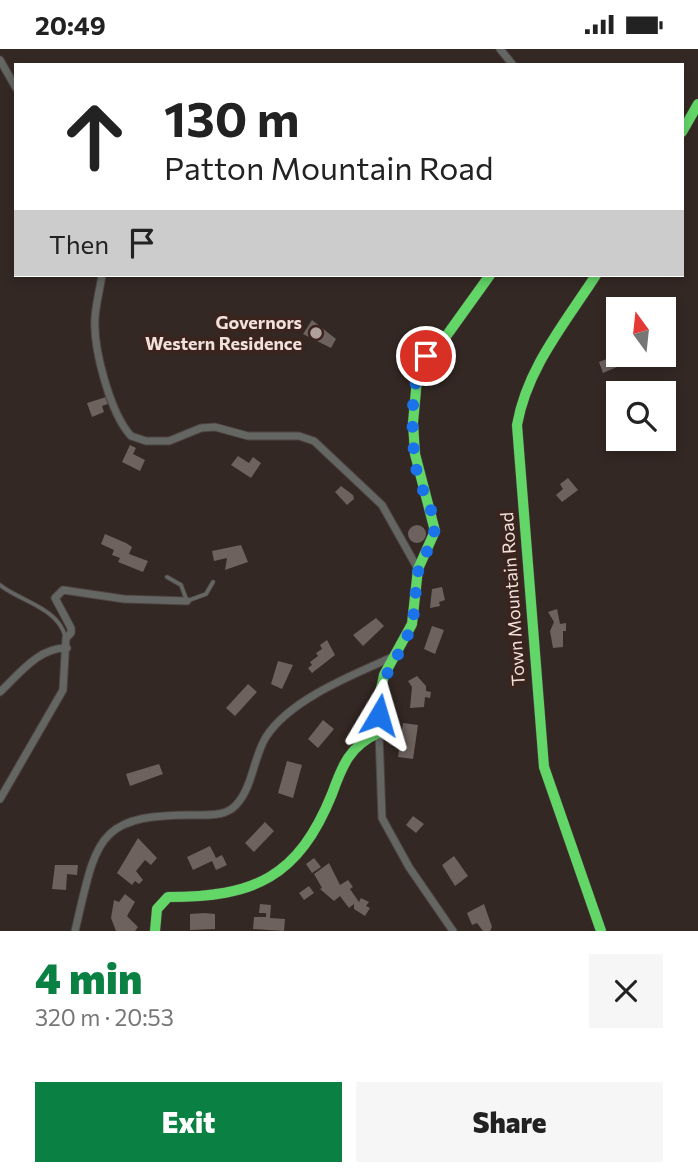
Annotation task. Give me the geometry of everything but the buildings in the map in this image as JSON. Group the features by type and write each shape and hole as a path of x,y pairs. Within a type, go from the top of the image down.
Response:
{"street":[{"path":"500,49 511,63"},
{"path":"0,60 14,84"},
{"path":"687,117 698,104"},
{"path":"102,277 95,319 97,351 111,396 131,436 146,441 169,441 209,426 248,436 299,436 314,441 382,505 418,569"},
{"path":"453,931 409,867 382,818 379,698 384,675 412,624 418,569 435,531 416,464 413,423 418,368 447,335 475,291 488,277"},
{"name":"Town Mountain Road","path":"595,277 533,376 520,403 517,425 544,767 601,931"},
{"path":"0,799 63,690 66,638 71,633 70,623 55,598 63,590 105,597 187,601"},
{"path":"0,692 38,657 54,648 67,648"},
{"path":"75,931 91,865 97,848 108,833 137,818 155,815 216,815 228,811 236,805 246,789 264,739 278,721 347,677 396,656"},
{"path":"155,931 157,909 168,897 244,891 263,882 293,860 308,839 330,798 345,756 352,747 379,733"}],"lane":[{"path":"167,577 181,585 187,601 206,594 213,582"},
{"path":"0,585 54,618 63,627 66,638"}],"traffic: fast":[{"path":"684,128 698,104"},
{"path":"155,931 157,909 168,897 225,893 249,887 288,864 319,823 348,757 361,744 379,733 379,698 384,675 412,624 418,569 435,531 415,454 413,423 418,368 447,335 489,277"},
{"path":"595,277 538,365 529,384 517,425 544,767 601,931"}],"place":[{"name":"Governors Western Residence","path":"316,333"}],"route":[{"path":"379,715 379,698 384,675 412,624 418,569 435,531 418,475 413,423 418,368 426,356"}]}
